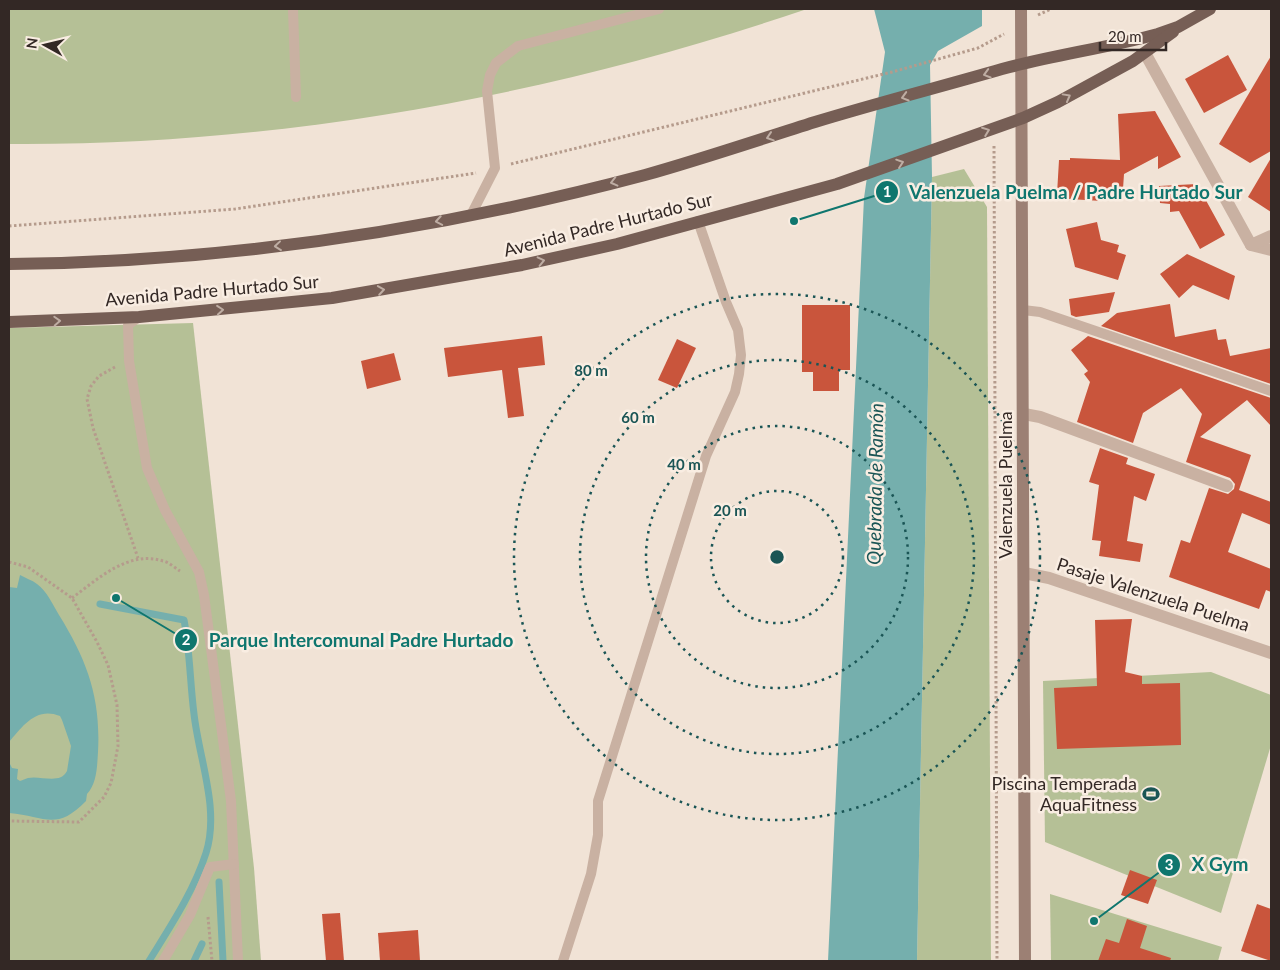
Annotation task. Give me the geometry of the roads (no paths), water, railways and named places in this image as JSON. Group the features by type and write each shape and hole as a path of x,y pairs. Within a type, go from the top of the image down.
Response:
{"main road":[{"name":"Valenzuela Puelma","path":"1022,9 1025,961"},
{"name":"Avenida Padre Hurtado Sur","path":"9,322 139,317 332,298 427,283 598,248 837,184 1023,118 1058,102 1145,53 1178,27 1210,9"},
{"name":"Avenida Padre Hurtado Sur","path":"9,264 115,260 215,252 363,234 471,215 646,174 817,122 1022,64 1113,46 1178,27"}],"street":[{"path":"1145,53 1251,245 1271,250"},
{"path":"1251,245 1271,236"},
{"path":"1024,414 1040,417 1227,486"},
{"name":"Pasaje Valenzuela Puelma","path":"1024,573 1049,578 1271,653"}],"lane":[{"path":"293,9 296,97"},
{"path":"471,215 495,168 487,91 490,75 496,63 518,46 659,9"},
{"path":"563,961 591,874 598,835 598,801 706,456 735,392 739,374 741,354 738,330 698,221"},
{"path":"1023,310 1040,312 1271,391"},
{"path":"139,317 128,326 129,361 147,468 164,510 199,572 201,580 232,801 238,961"},
{"path":"163,961 190,915 210,867 234,864"}],"water":[{"name":"Quebrada de Ramón","path":"874,9 982,9 982,26 938,51 930,65 932,177 917,961 828,961 864,198 885,52"},
{"path":"20,575 44,590 69,632 90,680 97,714 98,752 93,785 87,794 86,801 76,811 58,819 41,819 9,813 9,762 12,768 18,769 17,779 20,781 33,777 60,778 67,771 71,746 60,716 51,714 37,716 30,720 9,742 9,587 17,588"}],"waterway":[{"path":"100,604 184,620 188,643 194,714 210,802 210,836 201,867 181,909 149,961"},
{"path":"219,882 223,961"},
{"path":"194,961 202,944"}],"place":[{"name":"Valenzuela Puelma / Padre Hurtado Sur","path":"794,221"},
{"name":"Parque Intercomunal Padre Hurtado","path":"116,598"},
{"name":"Piscina Temperada AquaFitness","path":"1151,794"},
{"name":"X Gym","path":"1094,921"}]}
